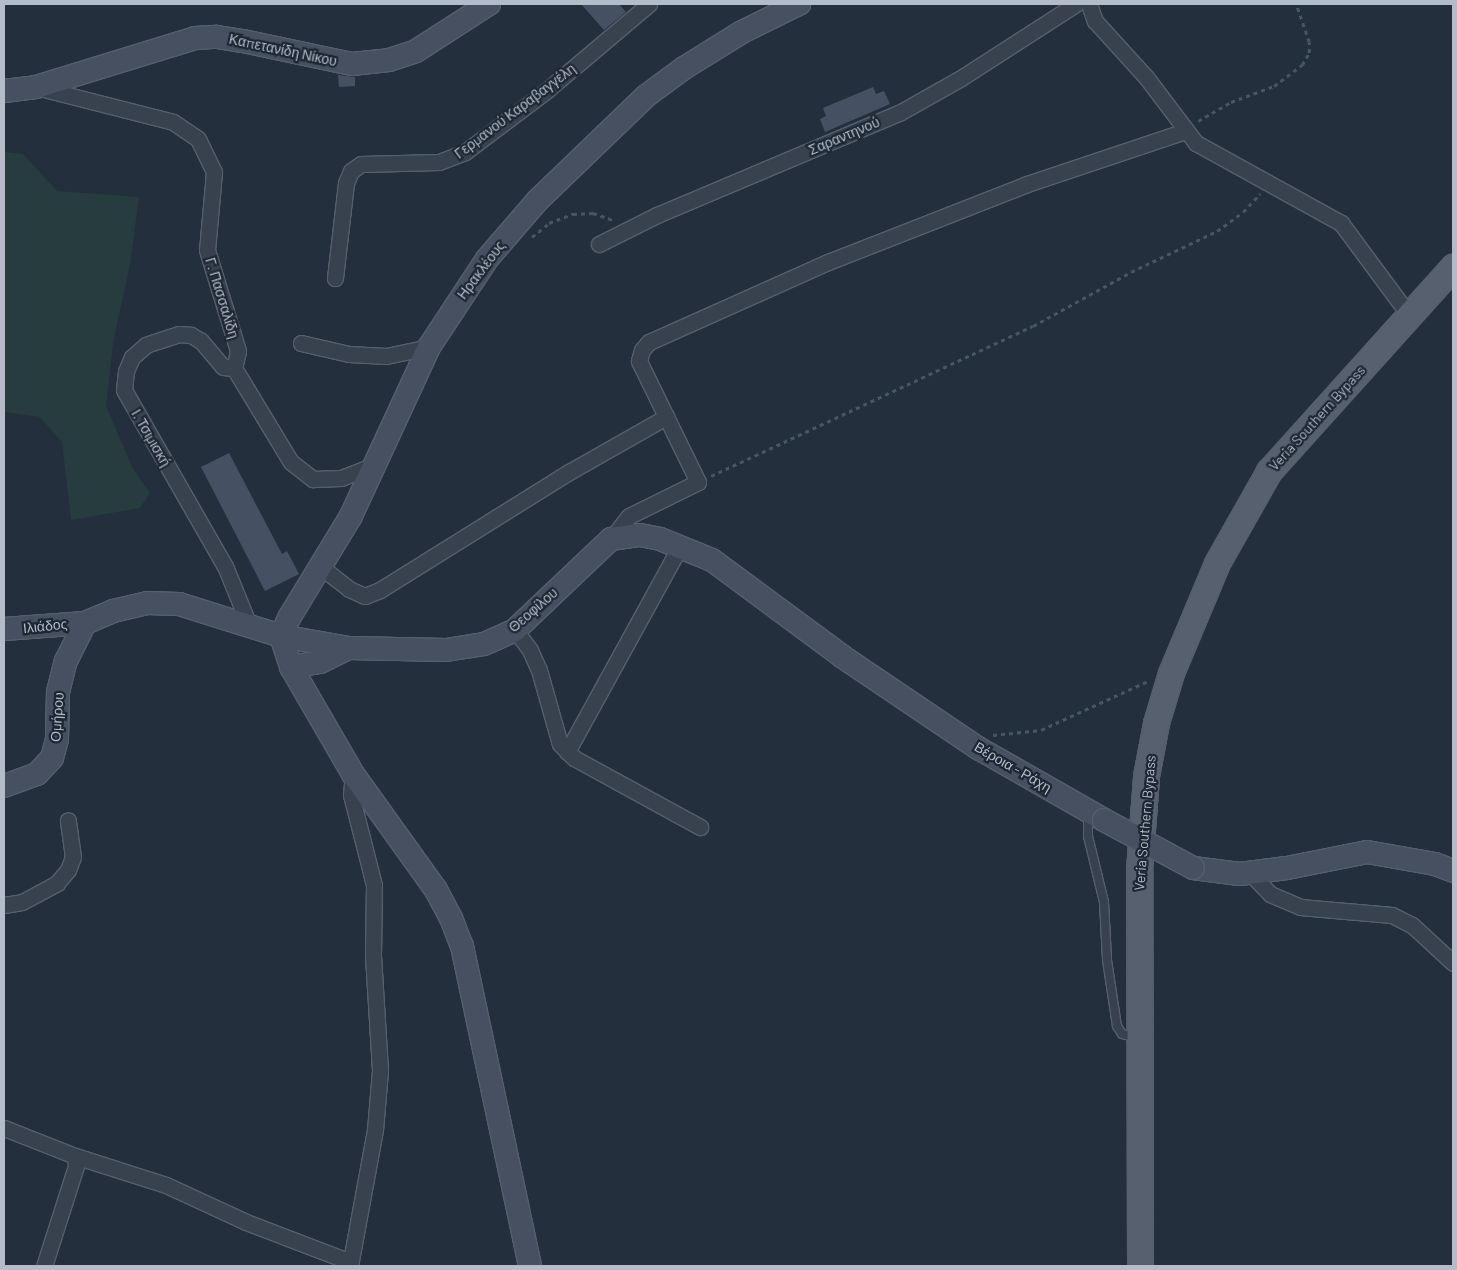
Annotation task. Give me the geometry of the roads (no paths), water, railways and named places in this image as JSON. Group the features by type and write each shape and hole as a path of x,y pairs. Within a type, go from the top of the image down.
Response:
{"main road":[{"name":"Veria Southern Bypass","path":"1140,1266 1139,870 1146,776 1156,723 1171,673 1214,571 1269,471 1453,267"}],"street":[{"name":"Γερμανού Καραβαγγέλη","path":"335,278 346,183 351,171 361,164 439,162 465,152 546,91 649,4"},
{"name":"Ηρακλέους","path":"282,636 289,618 321,567 377,464 429,347 450,312 501,243 537,201 646,96 684,68 742,32 799,4"},
{"name":"Σαραντηνού","path":"599,244 627,229 899,113 1076,4"},
{"path":"1089,4 1095,21 1146,77 1185,131 1206,151 1271,182 1341,223 1409,315"},
{"name":"Καπετανίδη Νίκου","path":"4,91 36,87 174,43 217,37 352,64 389,60 416,51 482,6"},
{"name":"Γ. Πασσαλίδη","path":"36,87 173,122 198,139 214,172 207,250 238,351 234,368"},
{"path":"611,539 629,516 698,482 639,361 649,342 846,255 1027,184 1185,131"},
{"name":"Ι. Τσιμισκή","path":"234,368 223,366 201,341 192,335 180,334 146,346 132,357 126,371 124,390 224,566 249,625"},
{"path":"301,343 349,354 386,356 429,347"},
{"path":"234,368 291,462 313,479 341,478 377,464"},
{"path":"321,567 349,589 365,596 380,590 562,476 666,417"},
{"name":"Βέροια - Ράχη","path":"611,539 640,535 681,545 736,576 843,656 978,748 1193,868 1250,873 1368,852 1434,864 1453,871"},
{"name":"Θεοφίλου","path":"249,625 282,636 349,648 446,650 484,644 515,630 611,539"},
{"path":"568,752 681,545"},
{"name":"Ιλιάδος","path":"4,629 85,623 113,611 146,603 178,604 249,625"},
{"name":"Ομήρου","path":"4,786 37,774 52,758 58,739 58,692 66,661 85,623"},
{"path":"515,630 530,650 560,744 574,758 700,827"},
{"path":"282,636 290,668 352,774 436,890 462,946 530,1266"},
{"name":"Θεοφίλου","path":"290,668 320,662 349,648"},
{"path":"4,1128 75,1156 166,1185 246,1222 350,1264 375,1130 380,1070 373,956 374,885 352,795 352,774"},
{"path":"4,905 22,902 48,888 68,870 74,857 68,820"},
{"path":"1250,873 1270,894 1300,907 1392,915 1412,925 1453,963"},
{"path":"44,1266 76,1166 75,1156"}],"lane":[{"path":"1096,815 1088,836 1104,902 1107,960 1117,1026 1128,1038 1140,1037"}]}
